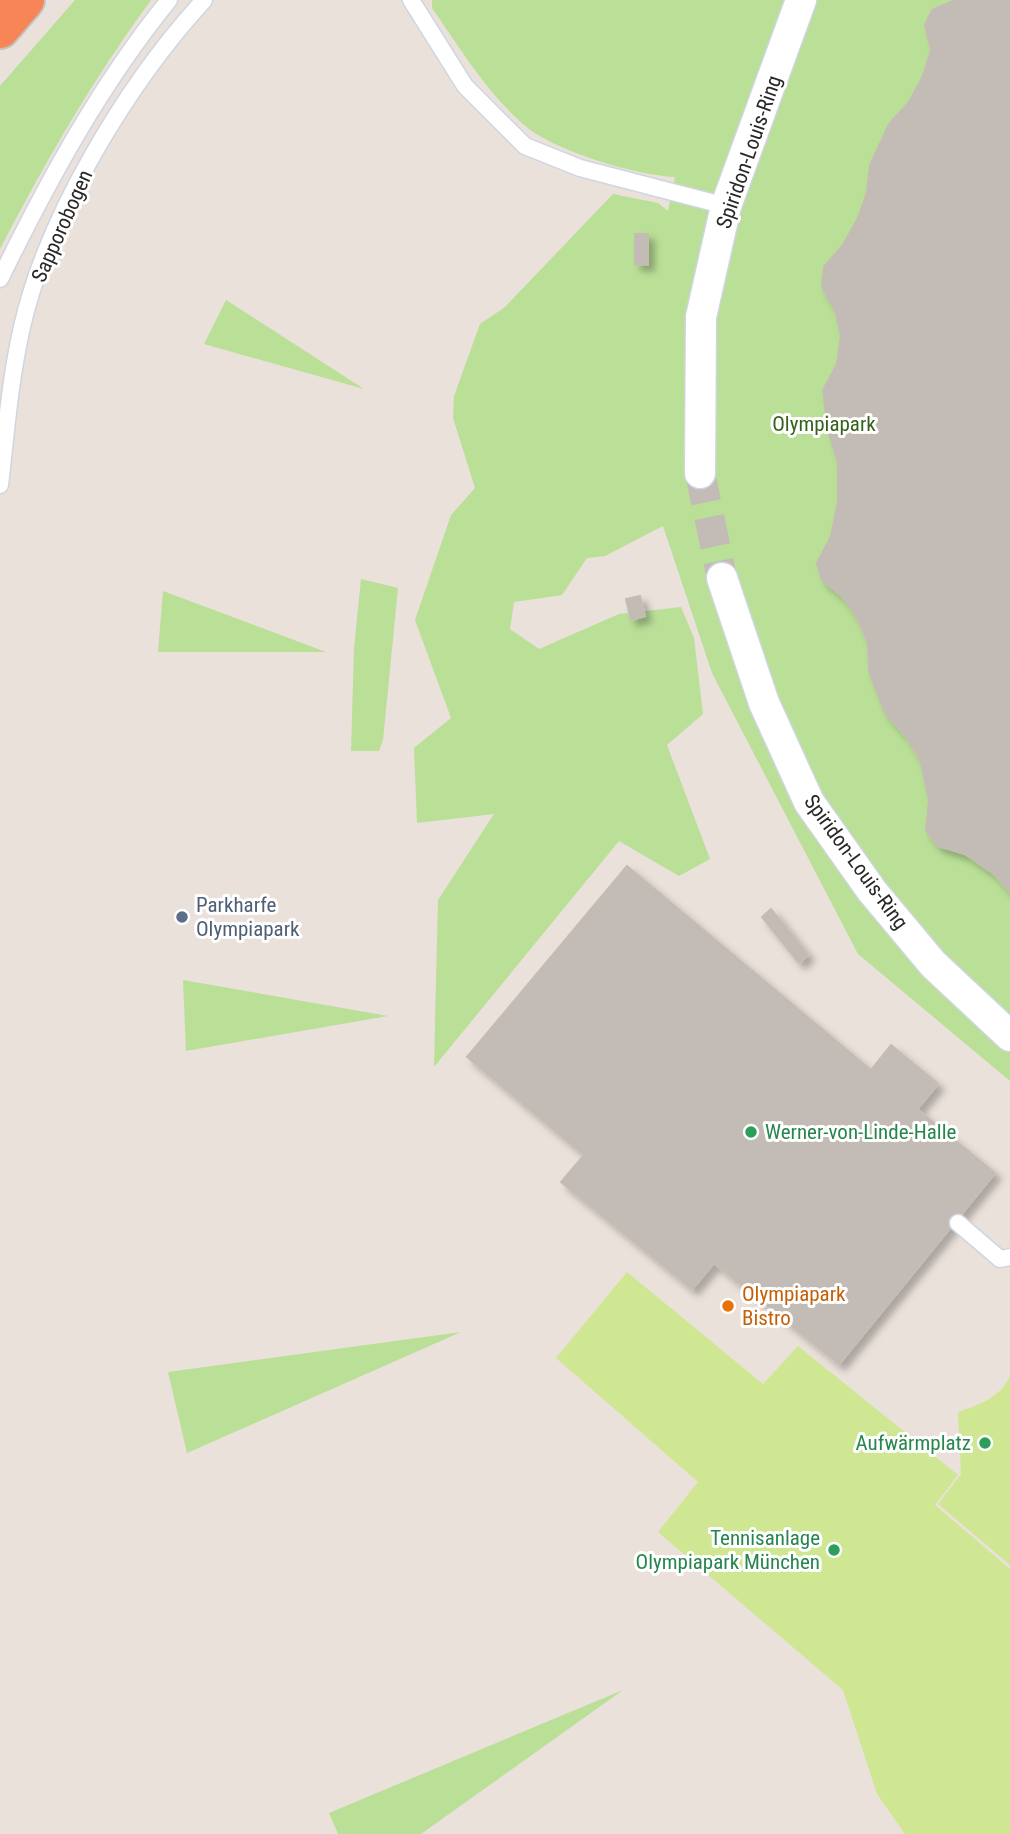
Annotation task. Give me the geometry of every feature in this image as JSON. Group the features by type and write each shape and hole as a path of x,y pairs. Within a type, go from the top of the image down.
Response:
{"street":[{"name":"Spiridon-Louis-Ring","path":"700,473 701,317 726,206 801,0"},
{"name":"Spiridon-Louis-Ring","path":"722,578 764,703 809,802 872,891 933,964 1010,1036"}],"lane":[{"name":"Sapporobogen","path":"0,279 71,142 169,0"},
{"name":"Sapporobogen","path":"0,485 22,326 49,246 88,164 125,100 175,32 204,0"},
{"path":"411,0 465,86 525,146 580,169 726,206"},
{"path":"155,18 175,32"},
{"path":"958,1223 1000,1259 1010,1257"}],"green space":[{"path":"75,0 151,0 109,60 71,122 0,249 0,86"},
{"name":"Olympiapark","path":"432,0 1010,0 1010,1081 858,954 712,673 663,526 605,556 587,558 562,595 514,602 510,629 539,649 619,614 681,607 694,638 703,714 667,745 710,859 679,876 619,841 434,1067 438,900 494,814 417,823 414,748 451,718 415,620 451,515 475,488 453,418 454,396 480,324 505,307 613,194 658,203 668,211 675,177 640,172 599,161 560,146 529,129 476,72 432,8"},
{"path":"226,300 364,389 204,344"},
{"path":"361,579 398,588 383,740 379,751 351,751 354,648"},
{"path":"163,591 326,652 158,652"},
{"path":"183,980 388,1016 186,1051"},
{"name":"Tennisanlage Olympiapark München","path":"627,1272 763,1384 798,1346 958,1475 935,1505 1010,1569 1010,1834 905,1834 877,1794 843,1690 658,1532 698,1482 556,1358"},
{"path":"461,1332 187,1453 168,1372"},
{"name":"Aufwärmplatz","path":"1010,1376 1010,1565 938,1504 961,1474 958,1412 995,1395"},
{"path":"623,1690 421,1834 338,1834 329,1813"}],"building":[{"path":"955,0 1010,0 1010,892 994,874 965,854 938,846 926,831 929,800 920,759 905,735 885,713 869,671 868,643 857,617 843,597 822,580 817,563 831,536 838,502 838,462 828,430 823,390 837,364 841,335 835,310 822,287 824,267 843,245 858,218 867,192 870,165 889,124 909,102 923,76 931,50 925,25 932,10"},
{"path":"635,234 648,234 648,265 635,264"},
{"path":"1010,318 1010,366 991,363"},
{"path":"991,363 1010,366 1010,469 978,473"},
{"path":"1010,469 1010,591 991,600 978,473"},
{"path":"1010,591 1010,663 991,600"},
{"path":"640,596 645,616 631,620 626,599"},
{"name":"Werner-von-Linde-Halle","path":"627,866 871,1070 891,1045 938,1084 917,1109 995,1173 839,1364 714,1263 692,1289 561,1182 584,1155 467,1057"},
{"path":"771,909 808,955 799,963 762,917"}],"tunnel":[{"path":"700,473 722,578"}],"place":[{"name":"Parkharfe Olympiapark","path":"182,917"},
{"name":"Werner-von-Linde-Halle","path":"751,1132"},
{"name":"Olympiapark Bistro","path":"728,1306"},
{"name":"Aufwärmplatz","path":"985,1443"},
{"name":"Tennisanlage Olympiapark München","path":"834,1550"}]}
